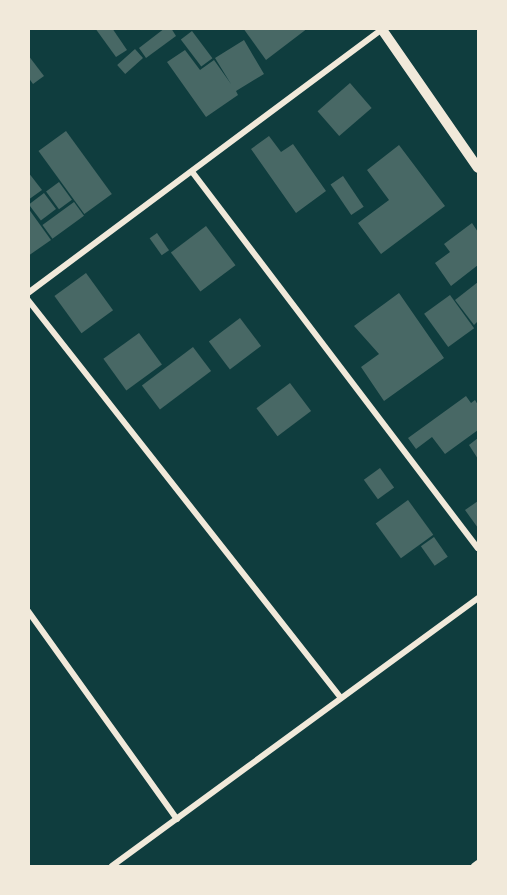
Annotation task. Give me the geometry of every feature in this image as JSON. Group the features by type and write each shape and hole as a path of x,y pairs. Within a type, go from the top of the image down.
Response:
{"street":[{"path":"28,293 193,173 381,29 478,168"},
{"path":"193,173 478,548"},
{"path":"28,300 341,698"},
{"path":"112,867 478,598"},
{"path":"28,611 177,819"},
{"path":"474,867 478,863"}],"building":[{"path":"95,28 112,28 127,50 116,57"},
{"path":"165,28 171,28 176,36 146,58 139,48"},
{"path":"243,28 308,28 266,60"},
{"path":"192,31 212,58 201,67 181,39"},
{"path":"244,40 264,74 236,91 238,95 206,117 167,62 185,50 200,70 214,60 231,84 215,58"},
{"path":"135,49 143,58 125,74 117,65"},
{"path":"28,55 44,76 33,84 28,77"},
{"path":"350,83 372,108 339,136 318,111"},
{"path":"66,131 112,194 84,214 38,151"},
{"path":"269,136 281,152 293,144 326,191 296,213 251,149"},
{"path":"399,145 445,206 381,254 358,223 389,200 367,170"},
{"path":"28,172 42,190 28,200"},
{"path":"343,176 364,207 351,215 331,184"},
{"path":"59,182 72,200 59,209 46,191"},
{"path":"44,193 56,209 41,220 29,204"},
{"path":"74,202 84,216 52,239 42,225"},
{"path":"28,208 51,240 28,256"},
{"path":"472,223 478,232 478,265 451,286 435,263 450,252 444,244"},
{"path":"206,226 235,265 200,292 171,252"},
{"path":"157,233 169,250 162,255 150,238"},
{"path":"86,273 113,310 81,333 54,296"},
{"path":"478,282 478,321 474,325 455,300"},
{"path":"399,293 444,358 384,401 361,367 379,354 354,326"},
{"path":"450,295 474,328 448,347 424,314"},
{"path":"240,318 261,346 230,369 209,341"},
{"path":"139,333 162,365 126,390 103,359"},
{"path":"193,347 211,371 160,409 142,386"},
{"path":"290,383 311,411 278,436 256,408"},
{"path":"466,396 471,403 475,400 478,405 478,430 445,454 432,437 416,449 408,438"},
{"path":"478,438 478,459 469,445"},
{"path":"380,468 394,487 378,499 364,480"},
{"path":"408,500 433,535 401,558 376,524"},
{"path":"478,501 478,528 465,510"},
{"path":"434,537 448,557 435,566 421,546"}]}
